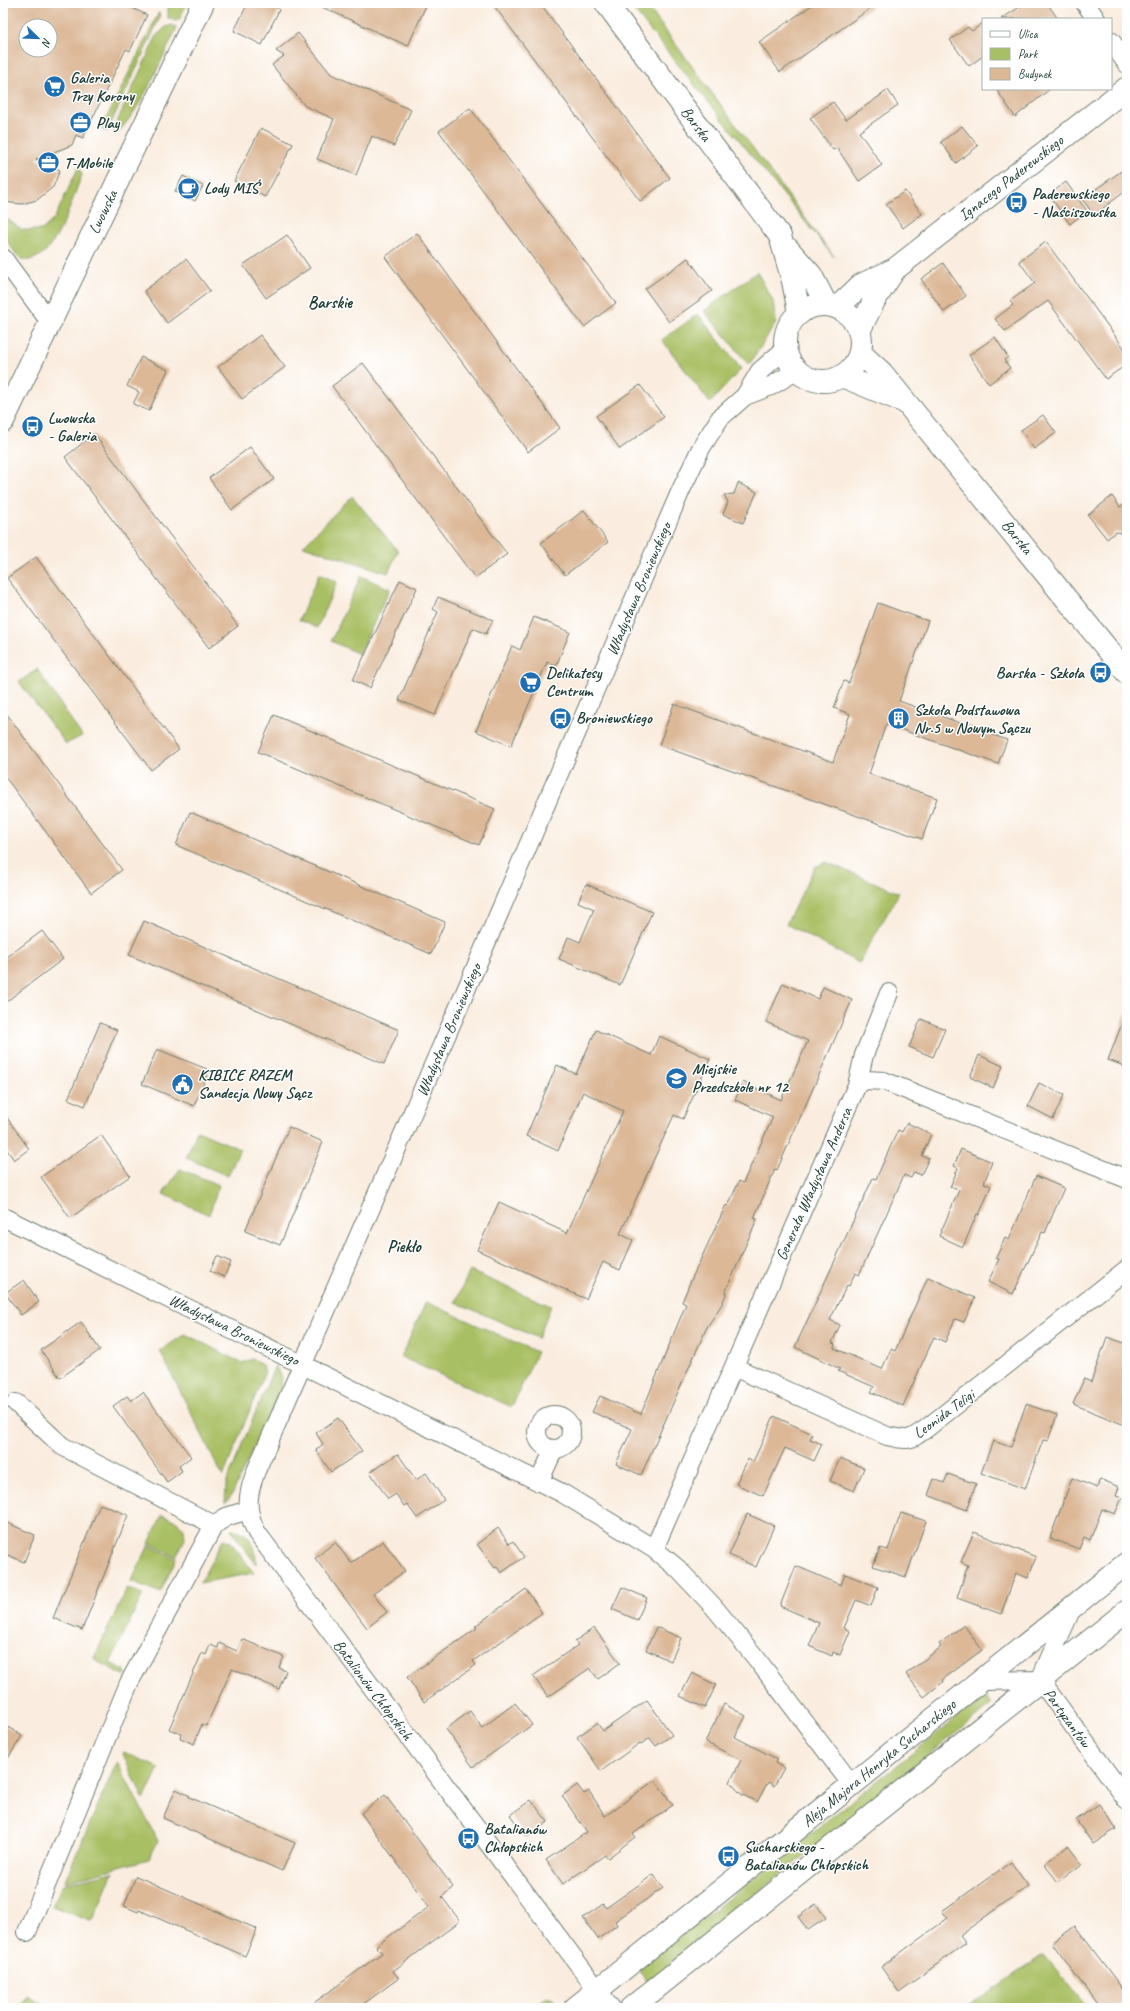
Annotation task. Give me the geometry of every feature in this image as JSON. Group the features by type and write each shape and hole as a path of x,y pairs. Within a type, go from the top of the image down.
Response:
{"street":[{"name":"Lwowska","path":"3,421 203,3"},
{"name":"Barska","path":"606,3 780,236 794,281 799,313"},
{"path":"1085,3 1095,18"},
{"path":"1112,42 1127,64"},
{"name":"Ignacego Paderewskiego","path":"832,306 861,285 895,269 1127,88"},
{"name":"Barska","path":"784,245 811,275 832,306"},
{"path":"3,258 50,322"},
{"name":"Ignacego Paderewskiego","path":"859,331 874,301 895,269"},
{"path":"814,305 832,306 848,314 855,322 859,331 861,344 860,353 854,365 842,376 833,380 820,382 807,378 796,371 788,360 784,350 784,338 788,327 799,313 814,305"},
{"name":"Władysława Broniewskiego","path":"3,1217 303,1366 681,490 701,448 720,418 745,396 760,370 784,350"},
{"name":"Barska","path":"860,353 882,373 1127,673"},
{"name":"Władysława Broniewskiego","path":"745,396 771,386 796,371"},
{"name":"Barska","path":"842,376 905,402"},
{"name":"Generała Władysława Andersa","path":"654,1549 857,1085 864,1055 888,993"},
{"path":"857,1085 866,1080 884,1082 1127,1179"},
{"name":"Leonida Teligi","path":"734,1367 887,1436 902,1440 911,1439 927,1428 1127,1269"},
{"path":"303,1366 568,1497 654,1549 678,1569 728,1623 852,1785"},
{"name":"Batalionów Chłopskich","path":"303,1366 250,1486 248,1510 251,1522 261,1540 611,2008"},
{"path":"16,1403 62,1446 214,1525"},
{"path":"539,1482 554,1449"},
{"path":"27,1932 129,1683 214,1525 226,1517 248,1510"},
{"name":"Aleja Majora Henryka Sucharskiego","path":"575,2008 1127,1563"},
{"name":"Partyzantów","path":"1072,1608 1040,1680 1127,1800"},
{"path":"631,2008 1127,1610"},
{"path":"982,1681 1040,1680"}],"green space":[{"path":"168,3 187,3 179,20 175,21 168,18"},
{"path":"628,3 645,3 834,257"},
{"path":"159,12 160,17 107,132 101,129"},
{"path":"172,25 176,27 176,30 142,100 115,135 114,128 157,35 166,27"},
{"path":"79,166 82,175 63,225 56,237 48,248 39,256 29,260 24,260 16,254 5,236 3,216 22,230 42,230 54,219"},
{"path":"757,272 773,301 776,323 749,365 704,311"},
{"path":"698,314 741,369 710,403 662,340"},
{"path":"352,496 398,551 388,573 303,546"},
{"path":"319,574 337,582 317,628 299,620"},
{"path":"361,576 390,589 359,654 331,641"},
{"path":"37,669 82,736 66,744 19,682"},
{"path":"826,862 899,893 859,963 786,924 815,867"},
{"path":"197,1131 240,1149 228,1176 186,1158"},
{"path":"180,1169 219,1185 209,1215 163,1194"},
{"path":"470,1271 551,1306 538,1338 455,1302"},
{"path":"426,1302 537,1352 512,1407 401,1357"},
{"path":"185,1334 242,1363 252,1359 262,1365 265,1372 223,1477 160,1351"},
{"path":"275,1365 281,1377 280,1390 232,1495 225,1503 226,1484"},
{"path":"162,1515 174,1520 184,1528 185,1539 176,1557 149,1543"},
{"path":"231,1530 238,1531 248,1536 254,1546 256,1564"},
{"path":"223,1539 231,1542 254,1573 200,1583"},
{"path":"149,1545 176,1559 161,1591 158,1592 131,1581"},
{"path":"127,1588 143,1594 110,1663 125,1670 126,1676 96,1661 94,1658"},
{"path":"986,1695 991,1705 647,1982 639,1969"},
{"path":"124,1752 159,1768 144,1800 123,1754"},
{"path":"117,1762 158,1841 149,1859 64,1882"},
{"path":"113,1872 93,1920 90,1921 52,1906 63,1884"},
{"path":"1043,1955 1088,2008 965,2008"},
{"path":"27,1996 49,2008 21,2008"},
{"path":"546,1997 553,1999 558,2005 554,2008 532,2008"}],"building":[{"name":"Galeria Trzy Korony","path":"3,3 134,3 132,8 147,15 130,51 126,49 83,138 76,135 72,145 36,159 60,170 53,187 37,200 22,204 3,202"},
{"path":"248,3 274,3 279,10 262,45 234,31"},
{"path":"313,3 427,3 408,46"},
{"path":"492,3 540,3 670,178 640,201"},
{"path":"815,3 878,3 780,72 759,42"},
{"path":"1026,3 1047,3 1057,18 1003,18"},
{"path":"982,24 982,57 969,66 950,40 968,27 972,31"},
{"path":"298,33 331,74 411,110 394,146 372,136 356,175 317,159 334,119 305,106 272,65 284,56 276,51"},
{"path":"888,90 898,105 859,132 882,165 859,181 837,148 833,150 810,118 833,102 846,120"},
{"path":"997,90 1049,90 1015,117"},
{"path":"470,108 616,303 584,327 439,131"},
{"path":"962,126 978,146 956,163 941,142"},
{"path":"261,128 293,144 265,197 234,181"},
{"path":"1127,167 1127,190 1094,215 1082,199"},
{"name":"Lody MIŚ","path":"183,176 203,186 195,201 175,191"},
{"path":"1066,182 1087,211 1070,224 1049,195"},
{"path":"905,191 922,214 903,228 886,204"},
{"path":"417,233 560,428 528,452 385,257"},
{"path":"287,235 310,268 266,298 243,265"},
{"path":"1046,242 1127,352 1127,364 1106,379 1048,301 1005,331 995,319 1013,305 1010,301 1035,283 1019,261"},
{"path":"688,258 712,291 669,322 645,289"},
{"path":"186,259 210,291 167,323 144,291"},
{"path":"943,263 966,296 944,312 921,279"},
{"path":"260,335 285,367 242,399 218,367"},
{"path":"995,337 1008,357 1004,360 1010,368 989,384 969,355"},
{"path":"141,357 168,370 149,411 133,404 139,392 127,386"},
{"path":"363,363 507,554 475,578 332,386"},
{"path":"640,385 664,417 620,449 596,416"},
{"path":"1043,415 1056,433 1034,449 1021,430"},
{"path":"94,434 238,626 209,648 65,457"},
{"path":"250,447 274,479 232,510 209,478"},
{"path":"738,483 757,492 743,523 723,514 728,502 724,495 734,494"},
{"path":"1112,496 1120,507 1127,503 1127,534 1116,532 1107,539 1088,515"},
{"path":"584,510 608,542 565,575 541,543"},
{"path":"36,557 179,749 151,770 7,578"},
{"path":"400,580 417,588 370,688 353,680"},
{"path":"438,597 493,620 486,634 473,628 435,715 399,700 438,612 433,609"},
{"name":"Szkoła Podstawowa Nr.5 w Nowym Sączu","path":"878,603 928,621 899,701 1007,740 998,764 886,724 869,774 937,798 922,839 659,745 674,704 833,762 850,714 834,708 844,681 849,683"},
{"path":"534,617 570,632 556,666 547,662 511,746 476,731 512,646 520,650"},
{"path":"3,709 122,870 91,893 3,774"},
{"path":"274,715 495,809 479,845 258,752"},
{"path":"190,812 445,922 431,954 176,845"},
{"path":"586,884 652,912 620,985 559,959 568,937 580,942 594,909 578,902"},
{"path":"144,921 399,1030 384,1064 129,955"},
{"path":"42,931 63,959 3,1004 3,960"},
{"path":"783,983 818,999 823,987 852,1000 777,1170 775,1169 754,1218 757,1219 725,1293 726,1294 722,1304 707,1327 641,1475 616,1464 632,1429 592,1412 600,1396 641,1414 686,1304 682,1302 692,1278 726,1205 728,1206 739,1181 743,1183 773,1117 735,1100 743,1082 781,1100 808,1041 766,1022"},
{"path":"1127,1013 1127,1067 1108,1060"},
{"path":"921,1019 945,1029 933,1057 909,1047"},
{"path":"100,1023 117,1030 85,1106 68,1099"},
{"path":"596,1030 651,1055 659,1036 710,1059 683,1119 674,1115 620,1234 633,1240 620,1270 603,1262 586,1299 477,1250 499,1202 567,1233 623,1111 583,1092 558,1151 526,1136 557,1065 576,1074"},
{"path":"157,1049 209,1070 194,1106 142,1084"},
{"path":"979,1055 1003,1066 993,1088 970,1077"},
{"path":"1039,1083 1064,1095 1053,1119 1028,1106"},
{"path":"3,1112 29,1149 14,1160 3,1144"},
{"path":"907,1123 931,1134 922,1156 929,1158 921,1175 914,1172 911,1178 904,1175 859,1275 855,1273 849,1286 847,1285 830,1320 840,1325 832,1343 835,1344 834,1348 882,1369 891,1349 895,1351 928,1277 975,1298 964,1322 955,1319 945,1342 934,1337 903,1406 871,1392 874,1387 838,1371 840,1369 795,1347 873,1178 876,1179 898,1130 902,1132"},
{"path":"289,1127 323,1142 280,1245 245,1231"},
{"path":"101,1135 130,1176 70,1218 41,1177"},
{"path":"961,1149 992,1162 984,1183 991,1186 963,1247 939,1236 959,1190 950,1187 958,1168 954,1166"},
{"path":"1036,1176 1064,1188 1045,1233 1042,1232 1013,1294 988,1282 999,1259 996,1258 1005,1238 1009,1240"},
{"path":"217,1256 231,1262 224,1277 210,1271"},
{"path":"24,1280 39,1302 21,1315 5,1293"},
{"path":"81,1322 100,1350 60,1378 41,1350"},
{"path":"1107,1337 1127,1344 1127,1426 1073,1404 1084,1379 1091,1382"},
{"path":"143,1392 191,1457 179,1466 182,1471 167,1482 113,1406 127,1396 131,1401"},
{"path":"1026,1404 1057,1415 1048,1441 1043,1440 1025,1489 981,1473 993,1441 1011,1447"},
{"path":"774,1416 812,1434 810,1439 822,1444 814,1461 785,1448 763,1496 736,1484 748,1459 753,1462"},
{"path":"338,1418 362,1451 331,1472 316,1450 323,1444 316,1433"},
{"path":"398,1454 416,1480 426,1473 444,1500 417,1518 407,1504 404,1506 396,1494 388,1499 370,1472"},
{"path":"840,1458 864,1468 854,1491 830,1481"},
{"path":"948,1474 976,1484 967,1510 928,1495 934,1479 944,1483"},
{"path":"1072,1478 1097,1488 1100,1479 1119,1487 1116,1496 1122,1498 1115,1514 1102,1509 1090,1540 1084,1537 1079,1549 1050,1538"},
{"path":"100,1504 128,1515 82,1630 53,1618"},
{"path":"901,1513 926,1521 906,1577 873,1566 880,1548 888,1550"},
{"path":"747,1514 774,1526 756,1567 729,1555"},
{"path":"3,1521 35,1535 24,1562 3,1553"},
{"path":"498,1528 509,1544 513,1541 524,1557 501,1573 497,1567 495,1568 477,1544"},
{"path":"974,1532 1036,1557 1028,1578 1016,1573 1001,1614 957,1598 968,1565 961,1562"},
{"path":"383,1541 405,1571 373,1594 387,1612 367,1628 315,1558 335,1542 351,1563"},
{"path":"796,1566 841,1585 845,1574 878,1587 871,1606 856,1600 844,1628 850,1631 840,1655 833,1652 832,1656 809,1646 819,1623 780,1606"},
{"path":"622,1587 647,1598 637,1620 612,1609"},
{"path":"526,1589 542,1613 473,1661 476,1665 424,1702 407,1677 477,1628 475,1626"},
{"path":"964,1625 982,1650 942,1680 943,1682 924,1697 906,1674 941,1647 939,1644"},
{"path":"656,1627 681,1638 671,1661 646,1650"},
{"path":"594,1628 620,1663 598,1679 590,1668 548,1697 533,1676 578,1645 575,1641"},
{"path":"242,1639 284,1657 279,1668 286,1671 279,1689 232,1669 206,1726 202,1724 194,1744 180,1738 181,1734 169,1729 202,1653 206,1655 210,1645 218,1648 219,1643 237,1651"},
{"path":"692,1673 716,1685 705,1708 680,1696"},
{"path":"647,1700 672,1735 656,1746 650,1738 641,1744 640,1743 601,1771 577,1737 597,1723 603,1731"},
{"path":"515,1703 532,1725 473,1767 446,1729 470,1711 482,1728"},
{"path":"724,1704 746,1716 735,1737 777,1759 775,1763 784,1768 774,1786 768,1782 757,1802 741,1794 730,1782 741,1760 705,1742"},
{"path":"3,1724 22,1736 3,1766"},
{"path":"655,1780 673,1805 633,1834 635,1837 608,1858 605,1855 563,1884 546,1860 587,1832 562,1796 577,1785 584,1794 589,1791 605,1816"},
{"path":"176,1789 190,1796 189,1797 295,1843 282,1871 163,1818"},
{"path":"385,1795 453,1887 442,1897 460,1921 393,1971 399,1978 358,2008 307,2008 382,1953 376,1946 429,1907 361,1813"},
{"path":"531,1800 548,1822 527,1837 510,1815"},
{"path":"1099,1804 1116,1829 1093,1844 1076,1820"},
{"path":"1068,1846 1082,1864 1058,1882 1044,1864"},
{"path":"1011,1862 1028,1886 960,1935 966,1943 899,1992 881,1967 948,1918 942,1911"},
{"path":"654,1874 663,1888 615,1921 617,1925 598,1939 583,1918 603,1904 606,1908"},
{"path":"136,1876 257,1929 245,1956 139,1910 138,1912 124,1906"},
{"path":"816,1904 826,1918 808,1930 798,1917"},
{"path":"1075,1926 1127,1995 1127,2008 1100,2008 1052,1943"}],"place":[{"name":"Galeria Trzy Korony","path":"55,87"},
{"name":"Play","path":"80,123"},
{"name":"T-Mobile","path":"48,163"},
{"name":"Lody MIŚ","path":"189,188"},
{"name":"Paderewskiego - Naściszowska","path":"1016,203"},
{"name":"Lwowska - Galeria","path":"33,427"},
{"name":"Barska - Szkoła","path":"1100,673"},
{"name":"Delikatesy Centrum","path":"531,682"},
{"name":"Broniewskiego","path":"560,718"},
{"name":"Szkoła Podstawowa Nr.5 w Nowym Sączu","path":"899,719"},
{"name":"Miejskie Przedszkole nr 12","path":"677,1078"},
{"name":"KIBICE RAZEM Sandecja Nowy Sącz","path":"182,1084"},
{"name":"Batalianów Chłopskich","path":"469,1838"},
{"name":"Sucharskiego - Batalianów Chłopskich","path":"729,1856"}],"district":[{"name":"Barskie","path":"330,302"},
{"name":"Piekło","path":"404,1246"}]}
